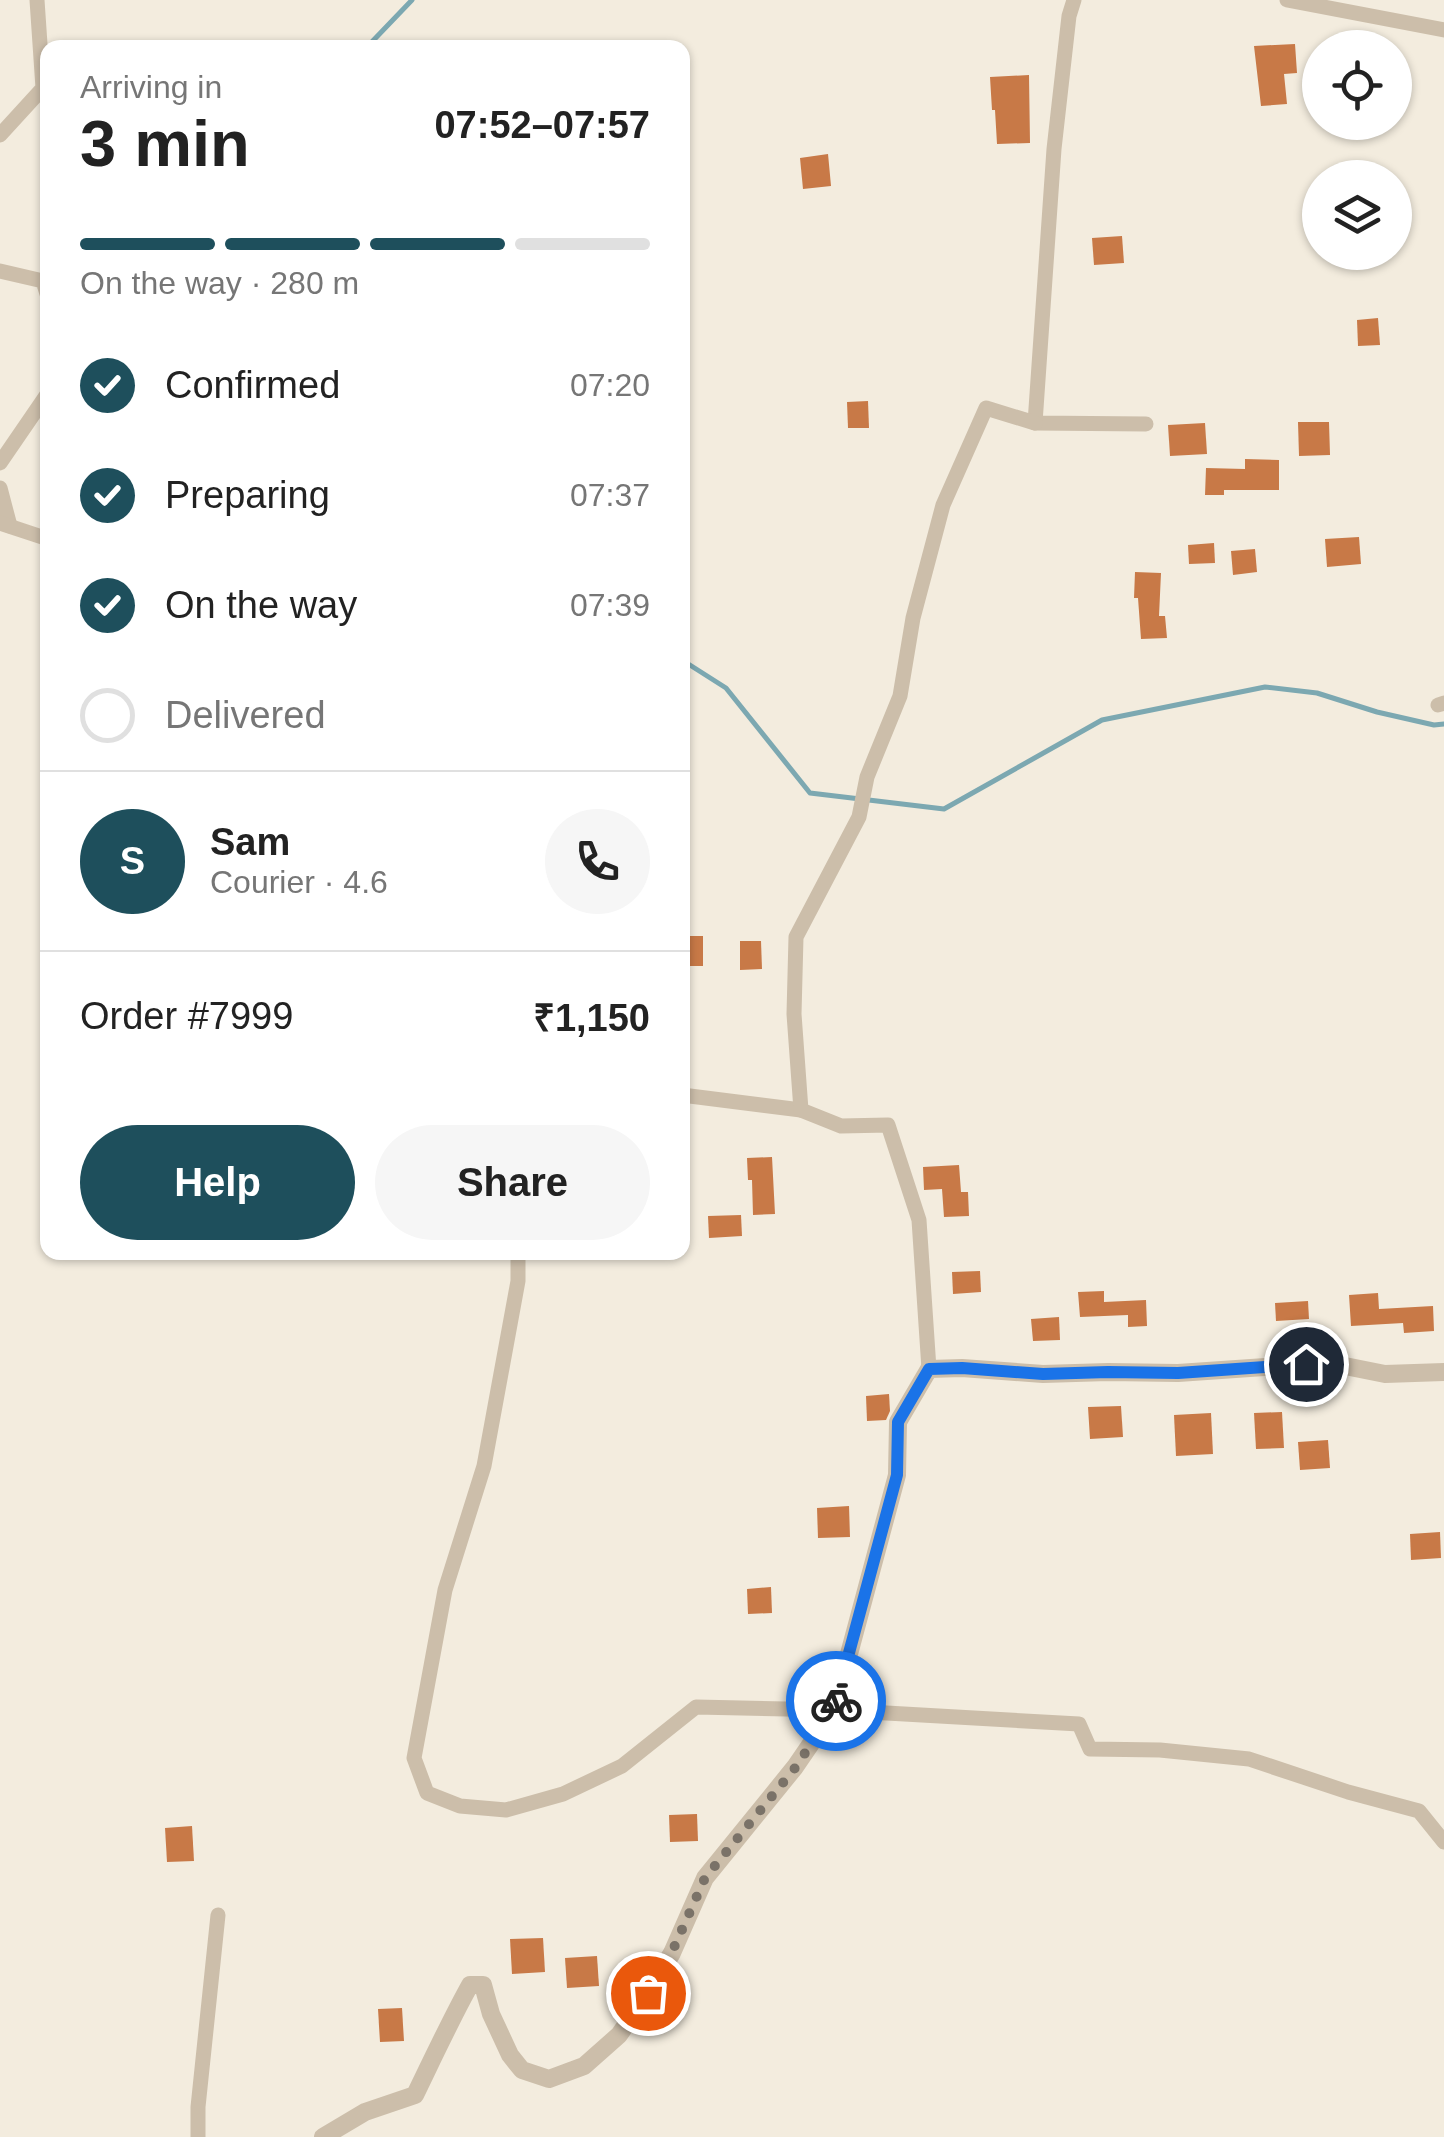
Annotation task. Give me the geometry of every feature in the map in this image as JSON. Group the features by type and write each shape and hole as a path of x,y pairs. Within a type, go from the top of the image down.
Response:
{"street":[{"path":"36,0 40,50"},
{"path":"1035,423 1054,149 1074,0"},
{"path":"1286,0 1444,30"},
{"path":"0,135 40,91"},
{"path":"0,271 40,281"},
{"path":"0,463 40,405"},
{"path":"801,1110 794,1014 796,937 859,817 866,777 900,696 913,618 943,505 986,408 1035,423 1146,424"},
{"path":"0,488 5,525 40,536"},
{"path":"322,2137 366,2112 415,2095 470,1985 483,1985 503,2042 522,2070 549,2079 584,2066 596,2056 619,2036 648,1993 672,1952 705,1878 795,1768 834,1710 897,1475 898,1422 929,1369 919,1220 888,1125 841,1126 801,1110 690,1097"},
{"path":"518,1260 518,1281 484,1466 444,1590 414,1758 426,1793 460,1806 506,1810 562,1794 622,1766 696,1707 834,1710 1079,1724 1090,1750 1160,1750 1249,1760 1419,1811 1444,1842"},
{"path":"929,1369 1043,1374 1178,1373 1340,1364 1385,1374 1444,1372"},
{"path":"198,2137 218,1915"}],"building":[{"path":"1295,44 1297,73 1284,74 1287,104 1261,106 1254,46"},
{"path":"1029,75 1030,143 997,144 990,77"},
{"path":"828,154 831,186 803,189 800,158"},
{"path":"1122,236 1124,263 1094,265 1092,238"},
{"path":"1378,318 1380,345 1358,346 1357,320"},
{"path":"868,401 869,428 848,428 847,402"},
{"path":"1298,422 1329,422 1330,455 1299,456"},
{"path":"1205,423 1207,454 1170,456 1168,425"},
{"path":"1245,459 1279,460 1279,490 1224,490 1224,495 1205,495 1206,468 1245,469"},
{"path":"1359,537 1361,564 1327,567 1325,539"},
{"path":"1214,543 1215,563 1189,564 1188,545"},
{"path":"1255,549 1257,572 1233,575 1231,551"},
{"path":"1135,572 1161,573 1159,616 1165,616 1167,638 1141,639 1138,598 1134,598"},
{"path":"690,936 703,936 703,966 690,966"},
{"path":"740,941 761,941 762,969 740,970"},
{"path":"772,1157 775,1214 753,1215 747,1158"},
{"path":"959,1165 961,1192 968,1192 969,1216 944,1217 942,1189 924,1190 923,1167"},
{"path":"741,1215 742,1236 709,1238 708,1216"},
{"path":"980,1271 981,1292 953,1294 952,1272"},
{"path":"1104,1291 1104,1302 1146,1300 1147,1326 1128,1327 1128,1315 1080,1317 1078,1292"},
{"path":"1378,1293 1379,1309 1433,1306 1434,1331 1404,1333 1403,1323 1351,1326 1349,1295"},
{"path":"1308,1301 1309,1319 1276,1321 1275,1303"},
{"path":"1059,1317 1060,1340 1033,1341 1031,1319"},
{"path":"889,1394 886,1420 867,1421 866,1396"},
{"path":"1121,1406 1123,1437 1090,1439 1088,1407"},
{"path":"1282,1412 1284,1448 1256,1449 1254,1413"},
{"path":"1211,1413 1213,1454 1176,1456 1174,1415"},
{"path":"1328,1440 1330,1468 1300,1470 1298,1442"},
{"path":"849,1506 850,1537 818,1538 817,1508"},
{"path":"1440,1532 1441,1558 1411,1560 1410,1534"},
{"path":"771,1587 772,1613 748,1614 747,1589"},
{"path":"697,1814 698,1841 670,1842 669,1815"},
{"path":"192,1826 194,1861 167,1862 165,1828"},
{"path":"543,1938 545,1972 512,1974 510,1939"},
{"path":"597,1956 599,1986 567,1988 565,1958"},
{"path":"402,2008 404,2041 380,2042 378,2009"}],"waterway":[{"path":"374,40 412,0"},
{"path":"690,665 726,688 810,793 944,809 1102,720 1265,687 1317,693 1377,712 1444,724"}],"way so far":[{"path":"648,1993 672,1952 705,1878 795,1768 836,1701"}],"route":[{"path":"836,1701 897,1475 898,1422 929,1369 1043,1374 1178,1373 1306,1364"}]}
